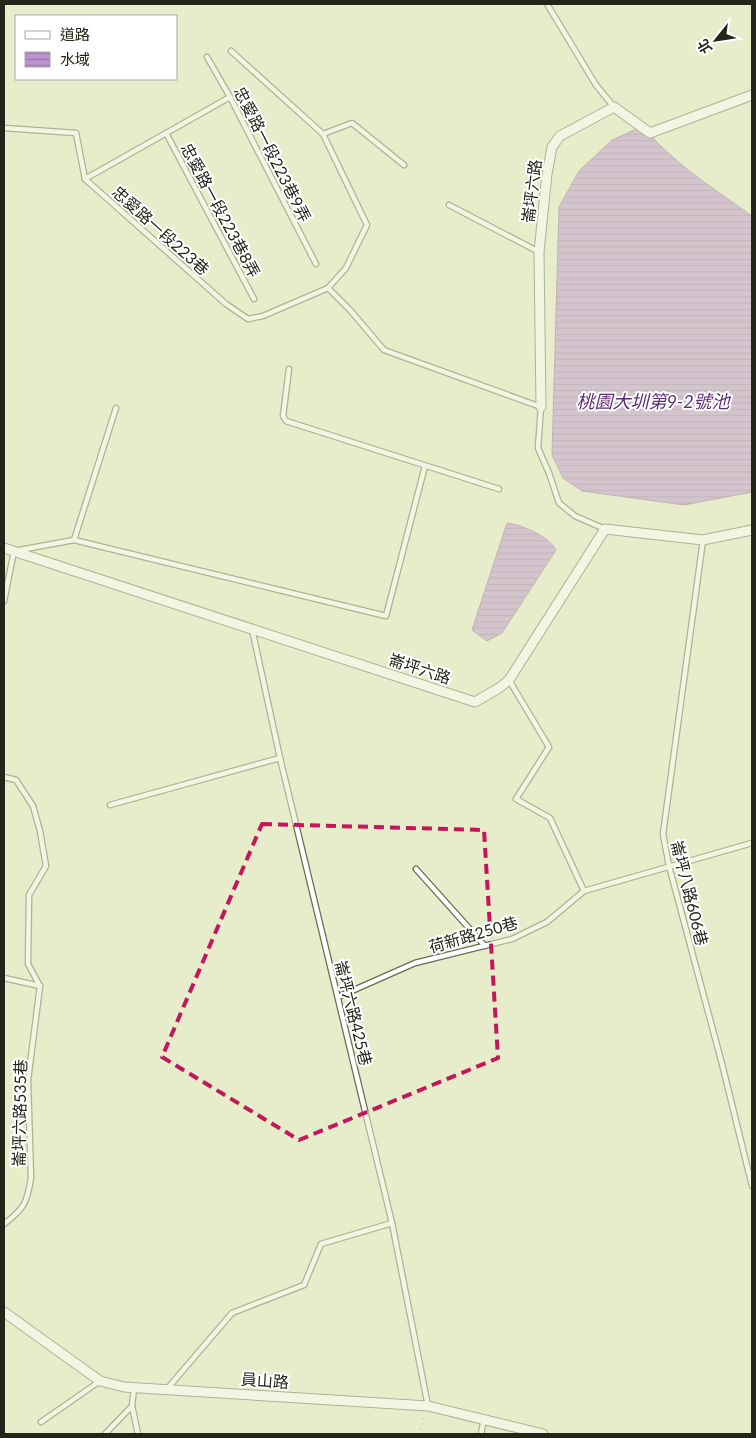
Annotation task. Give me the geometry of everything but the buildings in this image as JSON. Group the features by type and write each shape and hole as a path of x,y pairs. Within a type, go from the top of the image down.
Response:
{"street":[{"path":"614,107 650,133 752,95"},
{"name":"崙坪六路","path":"541,407 539,252 547,174 552,146 560,136 614,107"},
{"path":"605,528 703,540 752,530"},
{"name":"崙坪六路","path":"4,548 475,702 509,680 605,528"},
{"name":"員山路","path":"4,1312 100,1381 134,1388 428,1406 543,1434"}],"lane":[{"path":"547,4 596,85 614,107"},
{"path":"231,51 323,134 367,225 346,268 328,288 350,310 384,350 541,407 538,448 559,503 574,516 605,528"},
{"name":"忠愛路一段223巷9弄","path":"207,57 230,97 316,264"},
{"path":"4,128 76,134 85,179 230,97"},
{"path":"323,134 352,123 404,165"},
{"name":"忠愛路一段223巷8弄","path":"166,133 254,299"},
{"name":"忠愛路一段223巷","path":"85,179 226,304 248,319 264,316 328,288"},
{"path":"449,205 539,252"},
{"path":"289,369 282,416 286,421 499,489"},
{"path":"74,540 116,408"},
{"path":"4,601 14,551 74,540 386,616 425,466"},
{"name":"崙坪八路606巷","path":"703,540 663,834 669,866 722,1064 752,1186"},
{"name":"崙坪六路425巷","path":"252,628 280,758 392,1223 428,1406"},
{"path":"509,680 549,747 516,799 550,818 584,891"},
{"path":"110,805 280,758"},
{"path":"4,777 16,780 32,806 40,831 46,866 28,894 28,964 40,986"},
{"name":"荷新路250巷","path":"338,997 415,963 512,939 546,922 584,891 752,843"},
{"path":"416,869 485,946"},
{"path":"4,978 40,986"},
{"name":"崙坪六路535巷","path":"4,1224 19,1213 28,1194 30,1178 28,1080 40,986"},
{"path":"168,1389 232,1313 304,1285 321,1244 392,1223"},
{"path":"41,1422 100,1381"},
{"path":"134,1388 132,1406 138,1434"},
{"path":"105,1434 132,1406"},
{"path":"481,1434 484,1419"}],"path":[{"path":"422,1434 421,1429 428,1406"}],"highlighted area":[{"path":"262,824 484,830 498,1058 299,1140 162,1057"}],"water":[{"name":"桃園大圳第9-2號池","path":"643,126 680,163 752,216 752,492 684,505 582,491 563,478 552,455 559,207 579,171 612,140"},
{"path":"507,523 534,532 547,540 556,550 502,633 487,641 472,630"}]}
